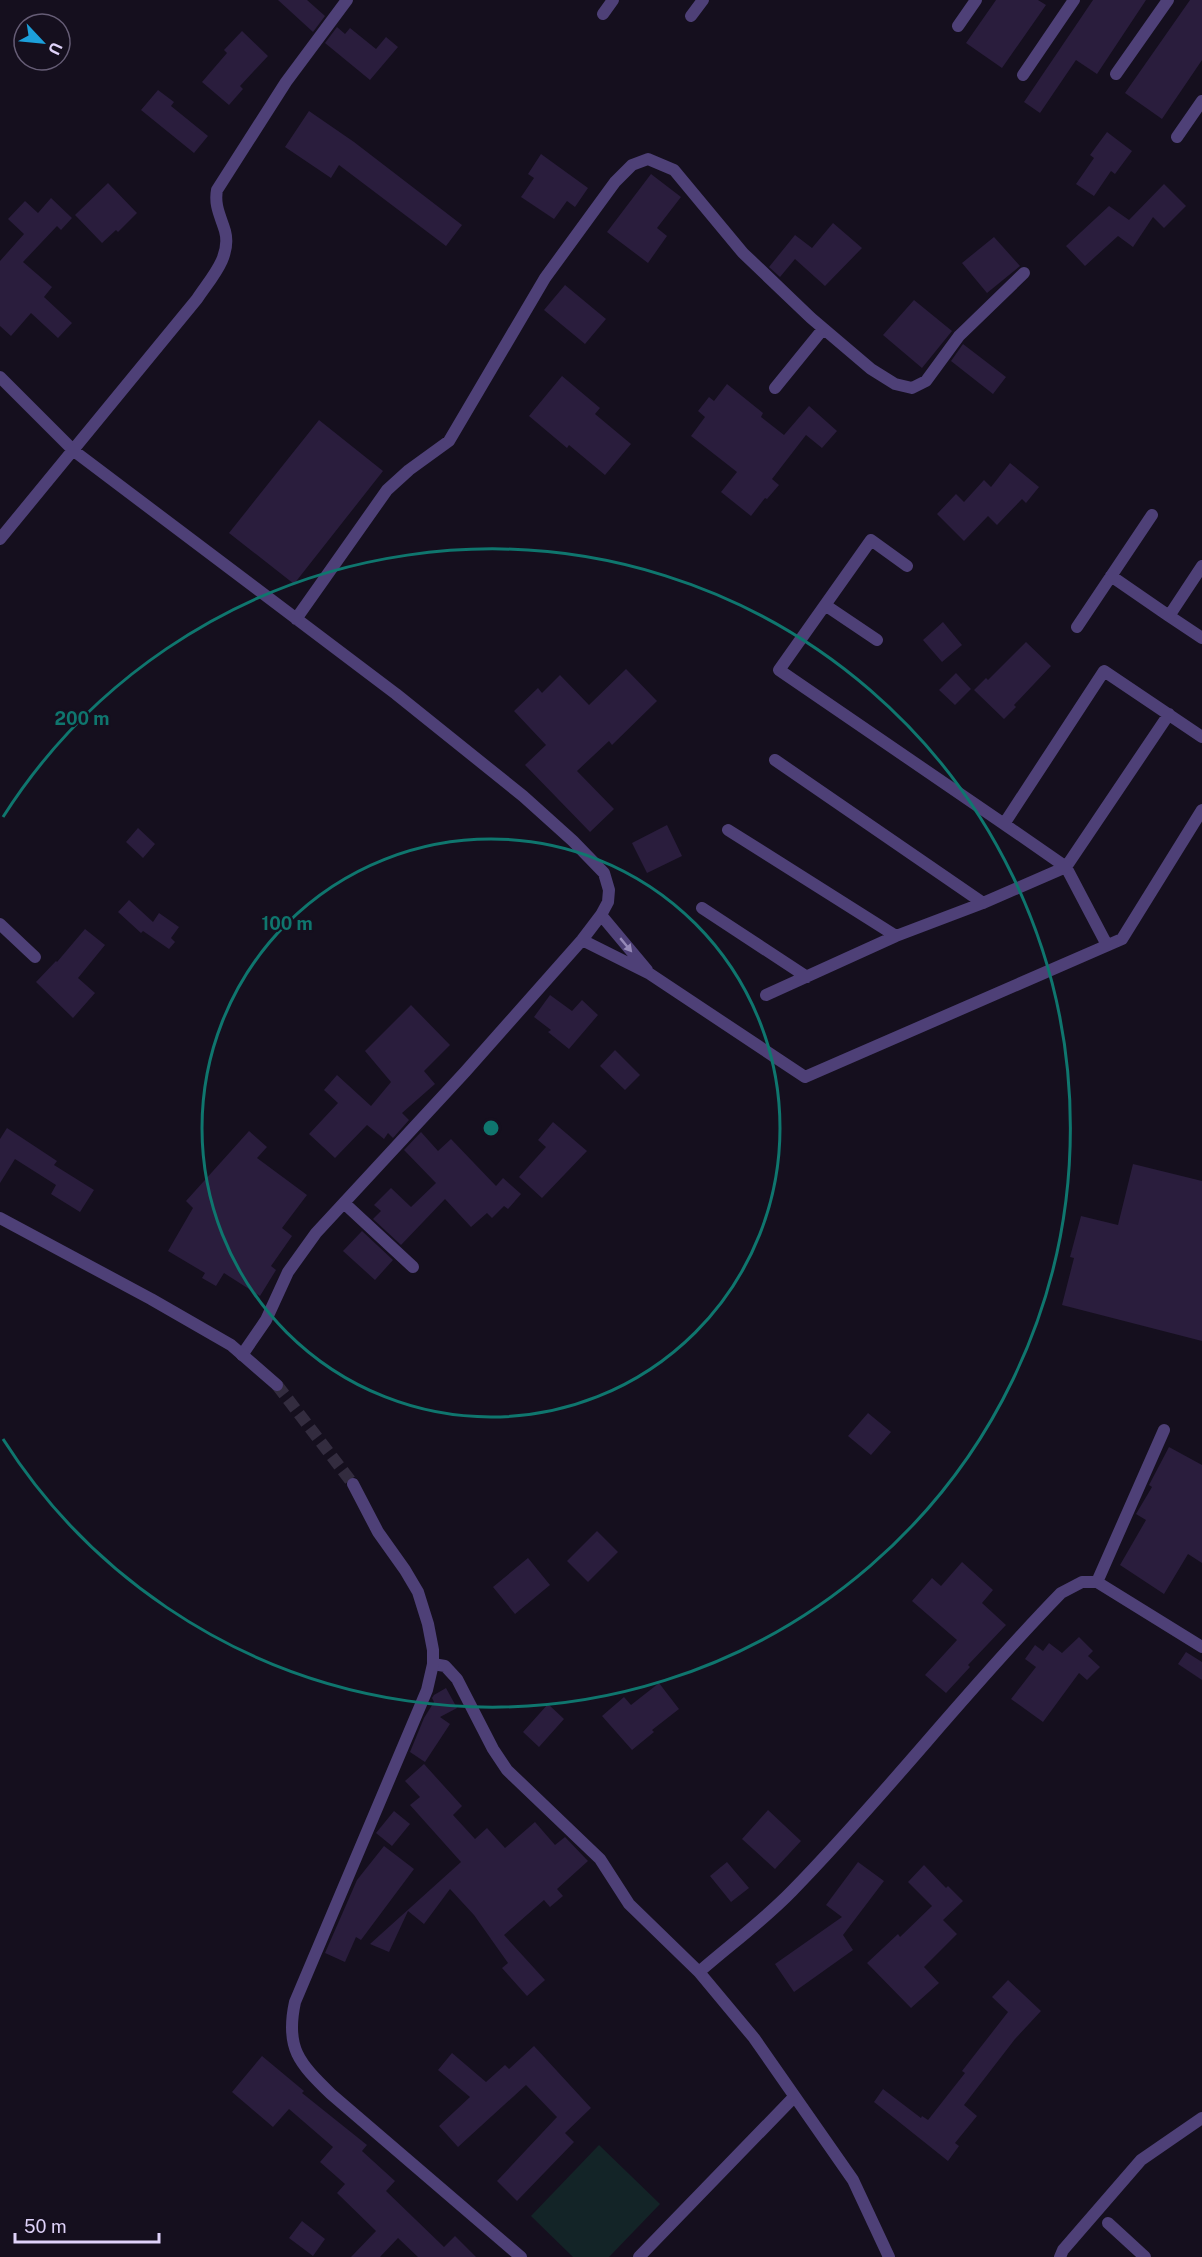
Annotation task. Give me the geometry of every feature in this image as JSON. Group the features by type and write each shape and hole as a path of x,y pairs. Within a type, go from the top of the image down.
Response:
{"street":[{"path":"0,539 197,299 223,261 227,243 215,200 217,190 286,82 347,0"},
{"path":"603,14 614,0"},
{"path":"692,16 704,0"},
{"path":"958,26 976,0"},
{"path":"1023,75 1074,0"},
{"path":"1116,74 1168,0"},
{"path":"1177,137 1202,101"},
{"path":"296,619 387,490 409,470 449,441 545,278 615,182 632,165 648,159 674,170 743,253 823,329 871,369 895,384 912,388 926,381 959,336 1024,273"},
{"path":"775,388 823,329"},
{"path":"0,377 74,451 296,619 523,796 573,841 604,873 609,890 608,902 602,915 582,940 465,1072 316,1233 288,1272 266,1320 242,1355"},
{"path":"1077,627 1152,515"},
{"path":"907,566 871,540 779,670 1066,867 1107,945"},
{"path":"1169,616 1202,566"},
{"path":"1111,576 1202,638"},
{"path":"825,605 877,640"},
{"path":"1004,824 1104,671 1202,737"},
{"path":"766,995 896,936 983,903 1066,867 1169,714"},
{"path":"775,760 983,903"},
{"path":"582,940 650,974 805,1077 1122,939 1202,810"},
{"path":"728,830 896,936"},
{"path":"702,908 807,977"},
{"path":"602,915 650,974"},
{"path":"0,924 35,957"},
{"path":"344,1203 413,1267"},
{"path":"0,1218 231,1345 278,1385"},
{"path":"1097,1582 1164,1430"},
{"path":"353,1484 378,1532 418,1592 428,1624 433,1664 427,1690 295,2002 290,2023 291,2041 299,2058 312,2076 521,2257"},
{"path":"699,1972 790,1893 869,1810 950,1714 1061,1593 1082,1582 1097,1582 1202,1647"},
{"path":"433,1664 445,1666 457,1679 493,1749 507,1770 600,1859 629,1904 699,1972 754,2038 853,2180 889,2257"},
{"path":"639,2257 794,2097"},
{"path":"1060,2257 1063,2250 1141,2160 1202,2118"},
{"path":"1108,2223 1145,2257"}],"shaded area":[{"path":"599,2145 660,2204 609,2257 573,2257 531,2216"}],"building":[{"path":"278,0 307,0 325,16 313,32"},
{"path":"996,0 1038,0 1046,5 1002,68 966,43"},
{"path":"1093,0 1146,0 1097,74 1076,60 1040,113 1024,102"},
{"path":"1190,0 1202,0 1202,60 1162,119 1125,93"},
{"path":"337,27 345,34 350,28 376,49 386,37 398,47 370,80 325,43"},
{"path":"242,31 268,56 240,86 243,89 229,105 202,82 227,53 224,50"},
{"path":"158,90 174,102 171,106 208,136 194,153 141,110"},
{"path":"309,111 354,142 462,225 446,246 339,165 331,178 285,147"},
{"path":"1107,132 1132,151 1115,174 1111,171 1094,196 1076,184 1094,158 1090,155"},
{"path":"541,154 588,188 575,207 567,201 554,219 521,197 534,178 528,174"},
{"path":"651,174 681,197 657,228 667,236 648,263 607,232"},
{"path":"108,183 137,213 118,232 116,230 102,243 75,215"},
{"path":"1164,184 1186,206 1164,228 1153,217 1133,247 1118,236 1085,266 1066,246 1109,206 1129,220"},
{"path":"51,198 72,218 61,230 57,226 23,262 52,287 44,297 72,323 58,338 31,313 11,336 0,326 0,261 24,234 8,219 25,201 38,213"},
{"path":"833,223 862,248 825,286 795,259 780,277 769,267 795,235 812,248"},
{"path":"994,237 1020,266 987,293 962,263"},
{"path":"565,285 606,319 585,344 544,310"},
{"path":"914,300 952,331 922,368 883,335"},
{"path":"963,344 1006,377 993,394 951,361"},
{"path":"562,376 600,408 595,414 631,444 605,475 569,445 567,448 529,416"},
{"path":"727,384 763,413 761,417 784,435 809,406 837,431 822,448 806,435 772,479 779,485 751,516 721,492 737,472 691,436 705,417 698,411 709,397 714,401"},
{"path":"319,420 383,471 294,584 229,533"},
{"path":"1010,463 1039,487 1026,503 1022,499 997,525 988,516 964,541 937,514 956,494 964,502 984,480 991,487"},
{"path":"943,622 962,645 942,662 923,640"},
{"path":"1026,642 1051,666 1014,705 1016,707 1004,719 974,690 986,678 988,680"},
{"path":"626,669 657,701 612,745 609,741 577,771 614,809 590,832 525,765 546,745 514,711 538,688 542,693 560,675 589,705"},
{"path":"956,673 971,689 955,705 939,690"},
{"path":"667,825 682,856 647,873 632,843"},
{"path":"138,828 155,844 143,858 126,842"},
{"path":"129,900 153,922 159,913 179,927 171,938 175,942 169,949 143,931 141,933 118,912"},
{"path":"85,929 105,945 78,978 95,993 73,1018 36,982 57,962"},
{"path":"550,995 572,1011 582,1000 598,1015 569,1049 548,1032 551,1030 534,1017"},
{"path":"411,1005 450,1045 424,1071 435,1084 402,1113 409,1120 393,1138 388,1133 384,1139 367,1125 335,1158 309,1134 338,1103 324,1090 337,1075 371,1106 391,1082 365,1051"},
{"path":"615,1050 640,1075 625,1090 600,1066"},
{"path":"553,1122 587,1151 542,1198 519,1177 546,1147 538,1140"},
{"path":"7,1128 57,1161 54,1165 94,1190 80,1212 51,1194 56,1185 15,1159 0,1183 0,1139"},
{"path":"249,1131 267,1147 257,1158 307,1195 282,1228 292,1236 271,1266 276,1270 260,1296 224,1273 216,1286 202,1278 205,1273 168,1251 193,1208 186,1201"},
{"path":"421,1132 438,1151 451,1139 496,1186 503,1178 521,1194 508,1209 504,1206 492,1218 487,1213 471,1227 445,1199 401,1245 373,1219 381,1211 374,1205 391,1188 411,1207 436,1183 404,1150"},
{"path":"1133,1164 1202,1181 1202,1341 1062,1305 1074,1258 1070,1257 1081,1216 1118,1225"},
{"path":"362,1231 393,1260 375,1280 343,1251"},
{"path":"868,1413 891,1432 871,1455 848,1436"},
{"path":"1169,1447 1202,1465 1202,1563 1188,1554 1164,1594 1120,1565 1146,1520 1136,1514 1152,1487 1149,1485"},
{"path":"597,1531 618,1552 588,1582 567,1561"},
{"path":"528,1558 550,1585 515,1614 493,1587"},
{"path":"962,1562 993,1590 982,1603 1006,1625 968,1665 970,1667 946,1693 925,1675 957,1640 912,1601 932,1578 941,1586"},
{"path":"1079,1637 1093,1651 1088,1656 1100,1667 1087,1680 1079,1673 1043,1722 1011,1699 1036,1667 1025,1659 1035,1645 1043,1651 1049,1643 1062,1653"},
{"path":"1186,1652 1202,1662 1202,1680 1178,1664"},
{"path":"659,1683 679,1709 652,1730 654,1732 632,1750 602,1716 624,1697 631,1705"},
{"path":"446,1688 457,1708 440,1717 450,1724 425,1762 410,1752 424,1718 434,1702 432,1698"},
{"path":"548,1704 564,1719 539,1747 523,1732"},
{"path":"424,1764 462,1806 453,1815 475,1839 487,1828 505,1848 535,1822 555,1845 565,1837 588,1861 557,1889 563,1896 550,1907 544,1900 504,1935 545,1980 527,1996 502,1968 508,1963 474,1915 450,1889 424,1924 408,1911 389,1952 370,1944 461,1862 410,1805 420,1797 405,1781"},
{"path":"768,1810 801,1841 775,1869 742,1839"},
{"path":"394,1811 410,1824 392,1846 376,1833"},
{"path":"384,1846 414,1869 361,1940 356,1937 345,1962 325,1953 357,1880"},
{"path":"727,1862 749,1888 731,1902 710,1876"},
{"path":"858,1862 884,1881 843,1935 853,1950 794,1992 775,1964 842,1917 826,1905"},
{"path":"924,1865 946,1888 948,1886 963,1901 943,1920 957,1934 924,1967 939,1983 911,2008 867,1963 898,1934 900,1937 932,1906 908,1882"},
{"path":"1008,1980 1041,2011 1015,2039 964,2105 977,2116 955,2143 959,2146 948,2161 874,2102 883,2089 921,2118 922,2116 928,2120 965,2073 962,2071 1008,2012 992,1997"},
{"path":"534,2046 591,2108 565,2133 574,2142 517,2201 497,2181 557,2117 526,2085 458,2147 439,2126 470,2097 438,2070 452,2053 486,2082 505,2065 509,2069"},
{"path":"262,2056 304,2091 302,2093 367,2145 362,2151 395,2181 386,2191 444,2247 455,2236 476,2257 418,2257 398,2238 380,2257 351,2257 376,2231 337,2193 345,2184 320,2162 333,2147 289,2109 273,2127 232,2092"},
{"path":"302,2221 325,2239 313,2256 289,2238"}],"tunnel":[{"path":"277,1385 353,1484"}]}
